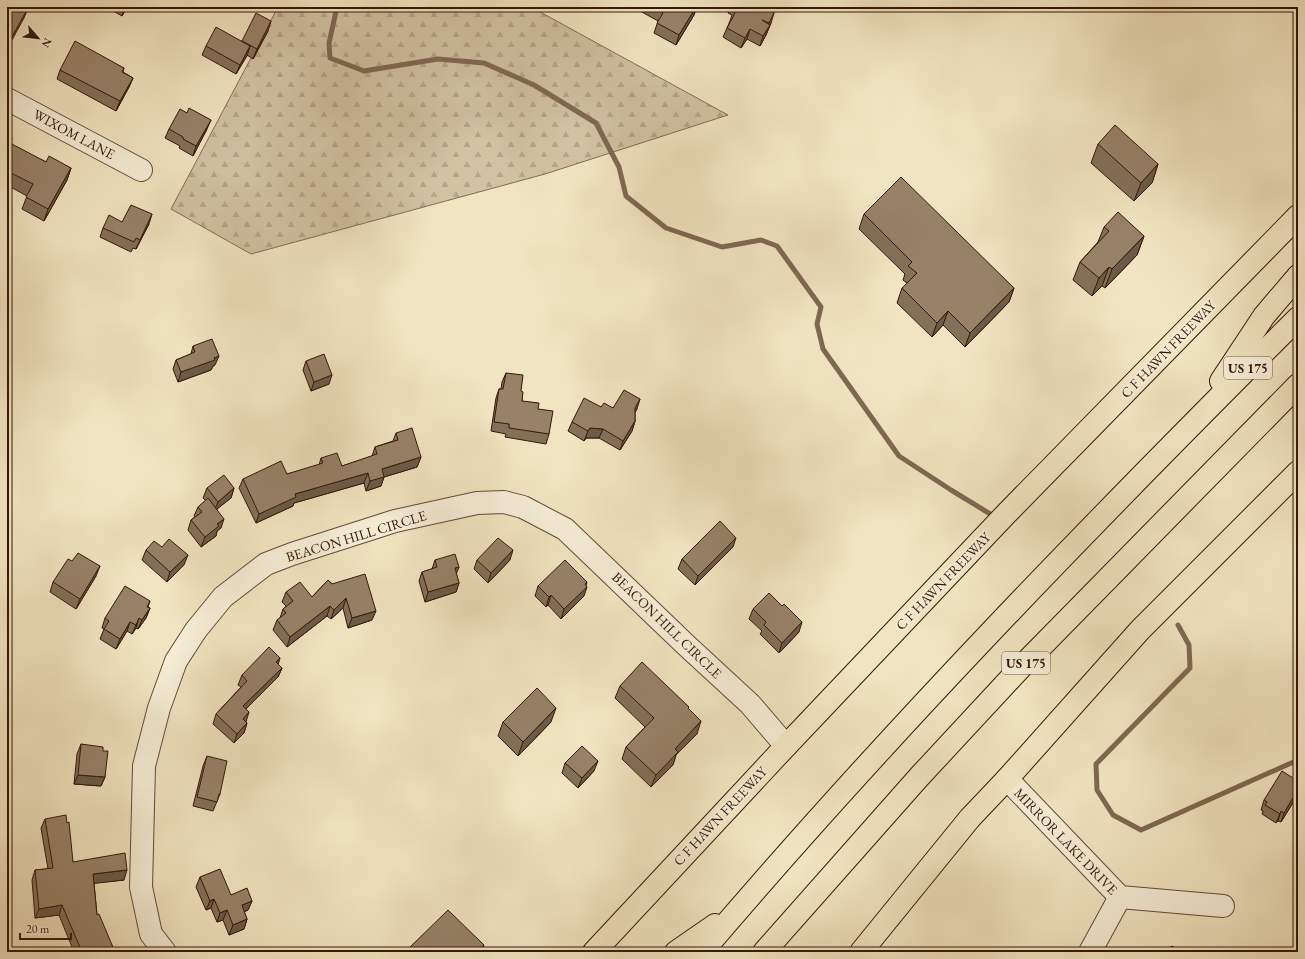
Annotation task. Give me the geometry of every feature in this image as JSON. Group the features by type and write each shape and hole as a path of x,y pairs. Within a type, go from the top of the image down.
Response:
{"main road":[{"name":"C F HAWN FREEWAY","path":"594,952 786,746 1006,514 1298,216"},
{"path":"1198,418 1264,316 1298,276"},
{"name":"US 175","path":"702,952 740,907 896,733 988,634 1198,418 1298,318"},
{"name":"US 175","path":"764,952 919,777 1023,665 1298,385"},
{"path":"861,952 970,818 1007,779 1140,630 1296,477"},
{"path":"676,952 740,907"},
{"path":"775,952 795,917"}],"street":[{"name":"WIXOM LANE","path":"7,99 141,170"},
{"name":"BEACON HILL CIRCLE","path":"165,952 151,934 141,887 144,766 160,708 176,661 196,630 223,597 266,564 292,554 395,521 477,503 504,502 523,507 565,528 686,645 750,704 786,746"},
{"name":"MIRROR LAKE DRIVE","path":"1007,779 1120,897 1223,906"},
{"path":"1090,952 1120,897"}],"green space":[{"path":"278,7 531,7 728,115 545,174 251,254 171,209"}],"building":[{"path":"7,7 28,8 9,42 7,41"},
{"path":"653,7 696,7 679,35 657,23 663,13"},
{"path":"736,7 764,7 774,13 769,23 762,20 770,25 763,36 750,29 745,38 727,28 735,13 733,11"},
{"path":"256,13 271,21 257,49 242,41"},
{"path":"216,27 250,46 240,65 206,46"},
{"path":"75,41 124,68 122,72 133,78 120,101 60,70"},
{"path":"189,108 211,120 196,146 169,129 180,109 187,113"},
{"path":"1115,125 1158,164 1141,183 1098,144"},
{"path":"7,136 12,138 10,143 46,162 49,156 71,168 48,209 26,197 33,184 7,171"},
{"path":"901,177 1014,288 970,333 948,311 937,323 902,288 917,273 908,266 912,262 864,214"},
{"path":"131,205 152,214 140,240 136,238 134,242 103,228 109,215 122,222"},
{"path":"1118,212 1144,236 1112,269 1109,267 1099,278 1080,262 1109,231 1104,227"},
{"path":"212,339 219,356 214,358 215,360 181,372 176,360 195,352 193,346"},
{"path":"324,354 332,375 314,382 306,361"},
{"path":"506,373 523,375 521,391 523,392 522,401 539,403 538,409 553,411 549,434 509,428 509,424 494,422 499,389 503,389"},
{"path":"624,390 640,399 635,408 635,421 623,441 603,429 590,428 588,431 572,422 584,398 601,407 604,403 613,408"},
{"path":"412,428 421,457 382,469 384,477 370,481 368,473 295,494 296,497 259,514 243,479 281,461 287,474 323,463 321,458 337,453 342,466 377,454 375,447 398,440 396,433"},
{"path":"224,475 234,488 218,502 207,488"},
{"path":"208,498 224,519 217,524 219,526 205,537 191,520 202,512 198,507"},
{"path":"720,521 736,538 698,576 682,559"},
{"path":"498,538 513,550 491,573 477,560"},
{"path":"169,539 188,555 170,572 146,550 154,541 162,547"},
{"path":"78,553 100,566 80,599 53,582 68,559 72,561"},
{"path":"455,554 459,567 455,568 459,583 428,592 422,572 437,567 435,560"},
{"path":"565,560 587,582 585,584 587,587 564,609 551,595 549,597 538,586"},
{"path":"365,574 376,611 352,618 346,598 334,610 330,606 290,637 277,620 286,613 283,609 293,601 286,592 300,582 312,597 328,580 332,584"},
{"path":"125,586 150,601 147,607 150,608 142,620 139,618 136,625 130,622 120,639 104,629 109,621 105,618"},
{"path":"769,593 782,606 784,604 802,622 782,643 764,625 766,622 753,609"},
{"path":"269,647 280,658 276,662 282,668 243,706 249,712 243,719 247,723 237,734 216,714 247,681 242,675"},
{"path":"642,662 689,707 688,708 701,721 675,749 678,752 656,775 626,747 654,718 620,686"},
{"path":"537,688 556,708 523,742 503,722"},
{"path":"81,744 103,747 103,751 108,751 105,777 78,775"},
{"path":"582,746 598,761 582,778 565,763"},
{"path":"207,756 227,761 217,802 197,797"},
{"path":"1282,771 1298,782 1294,789 1297,791 1284,813 1281,811 1280,814 1265,805 1267,802 1264,800"},
{"path":"66,815 67,823 69,822 73,862 125,853 127,870 93,874 97,915 99,914 115,952 82,952 62,905 39,909 35,870 53,868 45,819"},
{"path":"220,869 231,895 247,888 252,901 242,905 247,919 233,925 227,910 220,913 214,899 210,901 200,877"},
{"path":"448,910 484,945 477,952 405,952"},
{"path":"1173,946 1175,952 1158,952"},
{"path":"1189,949 1190,952 1182,952"}],"waterway":[{"path":"337,7 329,43 330,58 364,71 438,59 484,63 534,85 596,123 619,167 626,196 666,228 722,247 761,240 777,246 821,307 817,324 823,349 899,456 992,515"},
{"path":"1178,625 1189,645 1190,668 1096,764 1097,790 1113,815 1141,830 1298,760"}]}
